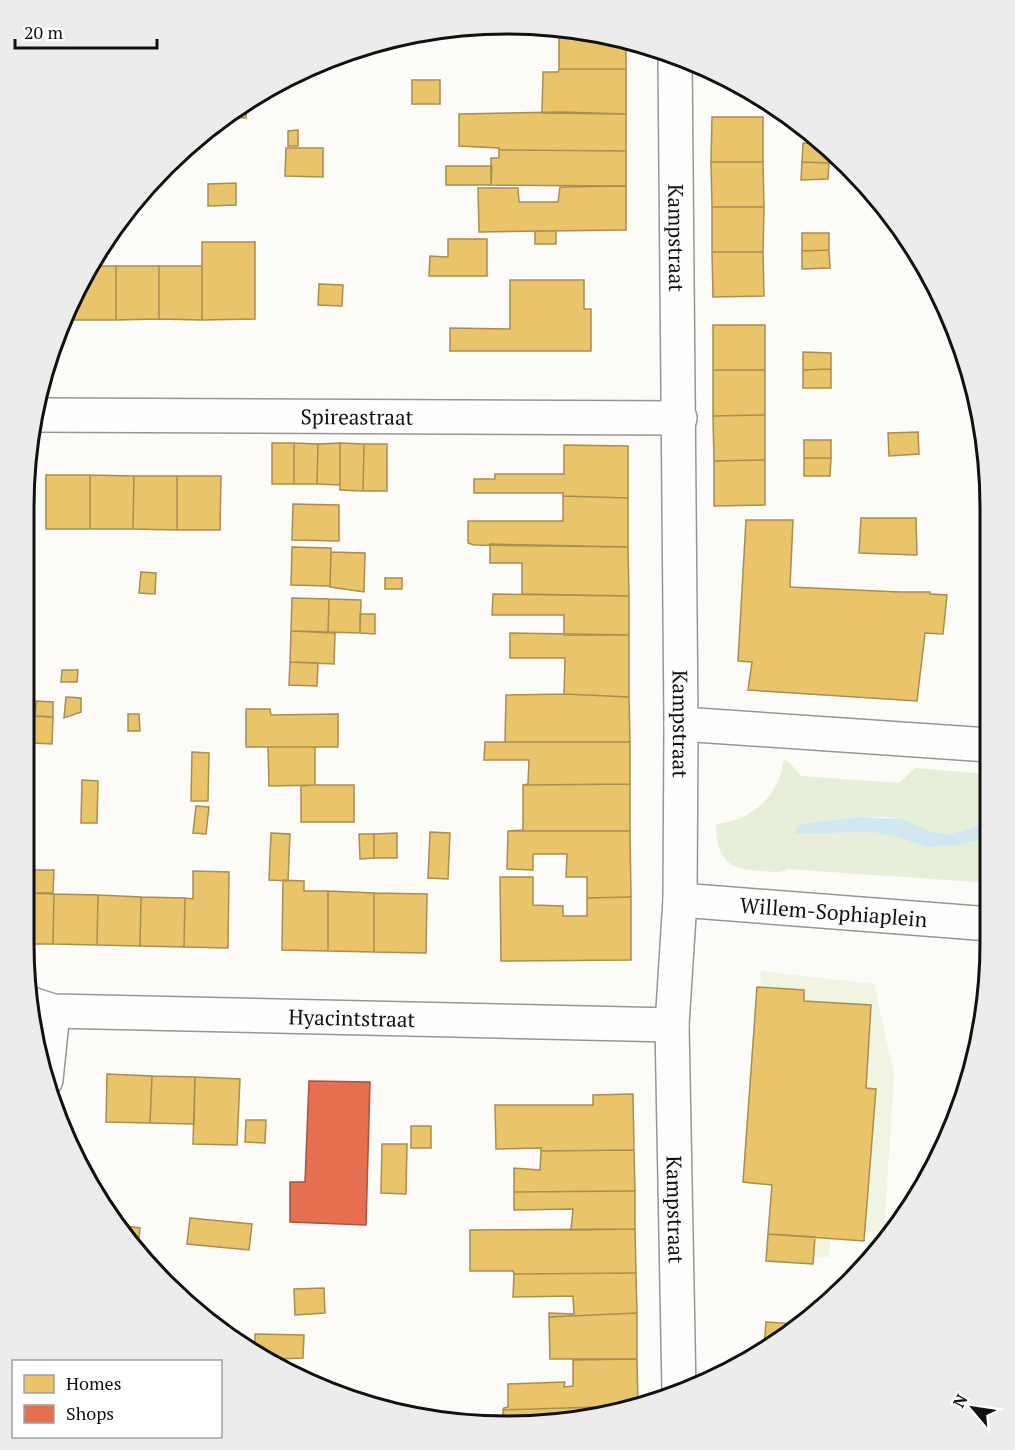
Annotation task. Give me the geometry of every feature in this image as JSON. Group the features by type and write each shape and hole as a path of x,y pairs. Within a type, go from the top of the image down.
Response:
{"street":[{"name":"Kampstraat","path":"675,66 681,724 680,900 672,1024 679,1383"},
{"name":"Spireastraat","path":"44,415 680,418"},
{"path":"681,724 980,745"},
{"name":"Willem-Sophiaplein","path":"680,900 980,923"},
{"path":"43,1007 44,1036"},
{"name":"Hyacintstraat","path":"43,1007 672,1024"}],"green space":[{"path":"784,760 788,761 801,776 899,783 915,768 977,773 980,776 980,826 960,834 942,835 904,820 888,817 840,821 793,833 871,832 927,847 955,846 980,840 980,882 788,869 778,872 739,868 721,854 716,824 741,818 761,805 770,796 781,773"},
{"path":"761,971 874,984 894,1075 884,1228 881,1232 831,1233 829,1257 774,1256 779,1176 751,1170"}],"water":[{"path":"862,817 903,819 929,831 949,835 980,825 980,840 955,846 927,847 871,832 793,834 801,824"}],"building: Homes":[{"path":"559,38 626,50 626,69 559,69"},
{"path":"559,69 626,69 626,114 542,113 543,72 558,72"},
{"path":"412,80 440,80 440,104 412,104"},
{"path":"560,112 626,114 626,151 499,150 499,148 459,146 459,114"},
{"path":"712,117 763,117 763,162 711,162"},
{"path":"298,130 298,146 288,146 288,131"},
{"path":"803,143 809,143 829,161 829,163 802,162"},
{"path":"286,148 323,148 323,177 285,176"},
{"path":"499,150 626,151 626,186 491,185 491,158 499,158"},
{"path":"711,162 763,162 764,207 712,207"},
{"path":"802,162 829,163 828,179 801,180"},
{"path":"446,166 492,166 491,185 446,185"},
{"path":"236,183 236,205 208,206 208,184"},
{"path":"626,186 626,230 479,232 478,188 518,188 519,202 558,202 560,187"},
{"path":"712,207 764,207 763,252 712,252"},
{"path":"535,231 556,231 556,244 535,244"},
{"path":"802,233 829,233 829,250 802,251"},
{"path":"448,239 487,239 487,276 429,276 430,256 448,257"},
{"path":"202,242 255,242 255,319 202,320"},
{"path":"829,250 830,268 802,269 802,251"},
{"path":"712,252 763,252 764,296 713,297"},
{"path":"101,266 116,266 116,320 74,320"},
{"path":"116,266 159,266 159,319 116,320"},
{"path":"159,266 202,266 202,320 159,319"},
{"path":"510,280 584,280 584,309 591,309 591,351 450,351 450,328 510,329"},
{"path":"319,284 343,285 342,306 318,305"},
{"path":"713,325 765,325 765,370 713,370"},
{"path":"803,352 831,353 831,369 803,370"},
{"path":"831,369 831,388 803,388 803,370"},
{"path":"713,370 765,370 765,415 713,416"},
{"path":"765,415 765,460 714,461 713,416"},
{"path":"918,432 919,454 889,456 888,433"},
{"path":"804,440 831,440 831,458 804,458"},
{"path":"272,443 294,443 294,484 272,484"},
{"path":"294,443 318,444 317,484 294,484"},
{"path":"340,443 340,485 317,484 318,444"},
{"path":"340,443 364,444 363,491 340,490"},
{"path":"364,444 387,444 387,491 363,491"},
{"path":"564,445 628,446 628,498 563,496 563,493 474,493 474,479 495,479 495,474 564,474"},
{"path":"804,458 831,458 830,476 804,476"},
{"path":"765,460 765,505 714,506 714,461"},
{"path":"46,475 90,475 90,529 46,529"},
{"path":"90,475 134,476 133,529 90,529"},
{"path":"134,476 177,476 177,530 133,529"},
{"path":"177,476 221,476 220,530 177,530"},
{"path":"563,496 628,498 628,547 474,545 468,543 468,521 563,521"},
{"path":"293,504 339,505 339,541 292,540"},
{"path":"861,518 916,518 917,555 859,553"},
{"path":"746,520 793,520 790,587 930,592 930,594 947,595 943,634 925,633 917,701 748,690 752,662 738,661"},
{"path":"490,544 628,547 629,596 522,594 522,563 490,563"},
{"path":"292,547 331,548 330,586 291,585"},
{"path":"331,552 365,553 364,592 330,587"},
{"path":"141,572 156,573 155,594 139,593"},
{"path":"385,578 402,578 402,589 385,589"},
{"path":"493,594 629,596 629,635 564,635 564,615 492,615"},
{"path":"292,598 329,599 328,632 291,631"},
{"path":"329,599 361,600 360,633 328,632"},
{"path":"360,614 375,614 375,634 360,633"},
{"path":"291,631 335,633 334,664 290,662"},
{"path":"510,633 629,635 629,697 564,694 565,658 510,658"},
{"path":"290,662 318,663 317,686 289,685"},
{"path":"62,670 78,670 77,682 61,682"},
{"path":"564,694 629,697 630,742 505,742 506,695"},
{"path":"66,697 81,698 81,712 64,718"},
{"path":"36,701 53,702 53,717 35,716"},
{"path":"246,709 270,709 271,715 338,714 338,747 246,747"},
{"path":"128,714 139,714 140,731 128,731"},
{"path":"34,716 53,717 52,744 34,743"},
{"path":"485,742 630,742 630,784 523,785 528,784 529,760 484,760"},
{"path":"268,747 315,747 315,785 269,786"},
{"path":"192,752 209,753 208,801 191,801"},
{"path":"82,780 98,781 97,823 81,823"},
{"path":"630,784 630,831 508,831 523,830 523,785"},
{"path":"354,785 354,822 301,822 301,786"},
{"path":"196,806 209,807 206,834 193,833"},
{"path":"508,831 630,831 631,897 587,898 587,877 566,877 567,854 533,854 533,870 507,869"},
{"path":"430,832 450,833 448,879 428,878"},
{"path":"271,833 290,834 288,881 269,880"},
{"path":"397,833 397,858 374,858 374,834"},
{"path":"359,834 374,834 374,858 360,859"},
{"path":"34,870 54,870 53,893 34,893"},
{"path":"193,871 229,872 228,948 184,947 185,898 193,899"},
{"path":"500,877 533,877 533,905 563,906 563,916 587,916 587,898 631,897 631,960 501,961"},
{"path":"283,880 304,881 304,891 328,891 328,951 282,950"},
{"path":"328,891 374,893 374,952 328,951"},
{"path":"34,893 54,894 53,944 34,944"},
{"path":"374,893 427,894 426,953 374,952"},
{"path":"54,894 98,895 97,945 53,944"},
{"path":"98,895 141,897 140,946 97,945"},
{"path":"141,897 185,898 184,947 140,946"},
{"path":"757,987 804,990 804,1001 871,1005 866,1088 876,1089 864,1241 768,1234 772,1185 743,1182"},
{"path":"107,1074 152,1076 150,1123 106,1122"},
{"path":"152,1076 195,1077 194,1124 150,1123"},
{"path":"195,1077 240,1079 237,1145 193,1144"},
{"path":"633,1094 634,1150 496,1149 495,1105 593,1105 593,1095"},
{"path":"246,1120 266,1120 265,1143 245,1142"},
{"path":"411,1126 431,1126 431,1148 411,1148"},
{"path":"382,1144 407,1144 406,1194 381,1193"},
{"path":"634,1150 635,1191 514,1192 514,1168 540,1170 541,1151"},
{"path":"635,1191 635,1229 571,1230 573,1209 514,1210 514,1192"},
{"path":"190,1218 252,1224 249,1250 187,1244"},
{"path":"130,1227 140,1228 139,1238"},
{"path":"635,1229 636,1273 514,1274 513,1271 470,1271 470,1230"},
{"path":"768,1234 815,1237 813,1264 766,1261"},
{"path":"636,1273 637,1313 549,1317 549,1313 574,1314 573,1296 513,1297 514,1274"},
{"path":"324,1288 325,1313 295,1315 294,1289"},
{"path":"637,1313 637,1359 550,1359 549,1317"},
{"path":"766,1322 788,1323 770,1336 765,1339"},
{"path":"255,1334 304,1335 303,1358 283,1359 255,1342"},
{"path":"637,1359 638,1397 592,1407 503,1410 508,1407 508,1384 565,1382 564,1387 573,1386 573,1360"},
{"path":"592,1407 508,1415 503,1415 503,1410"}],"building: Shops":[{"path":"309,1081 370,1082 366,1225 290,1222 290,1182 305,1182"}]}
